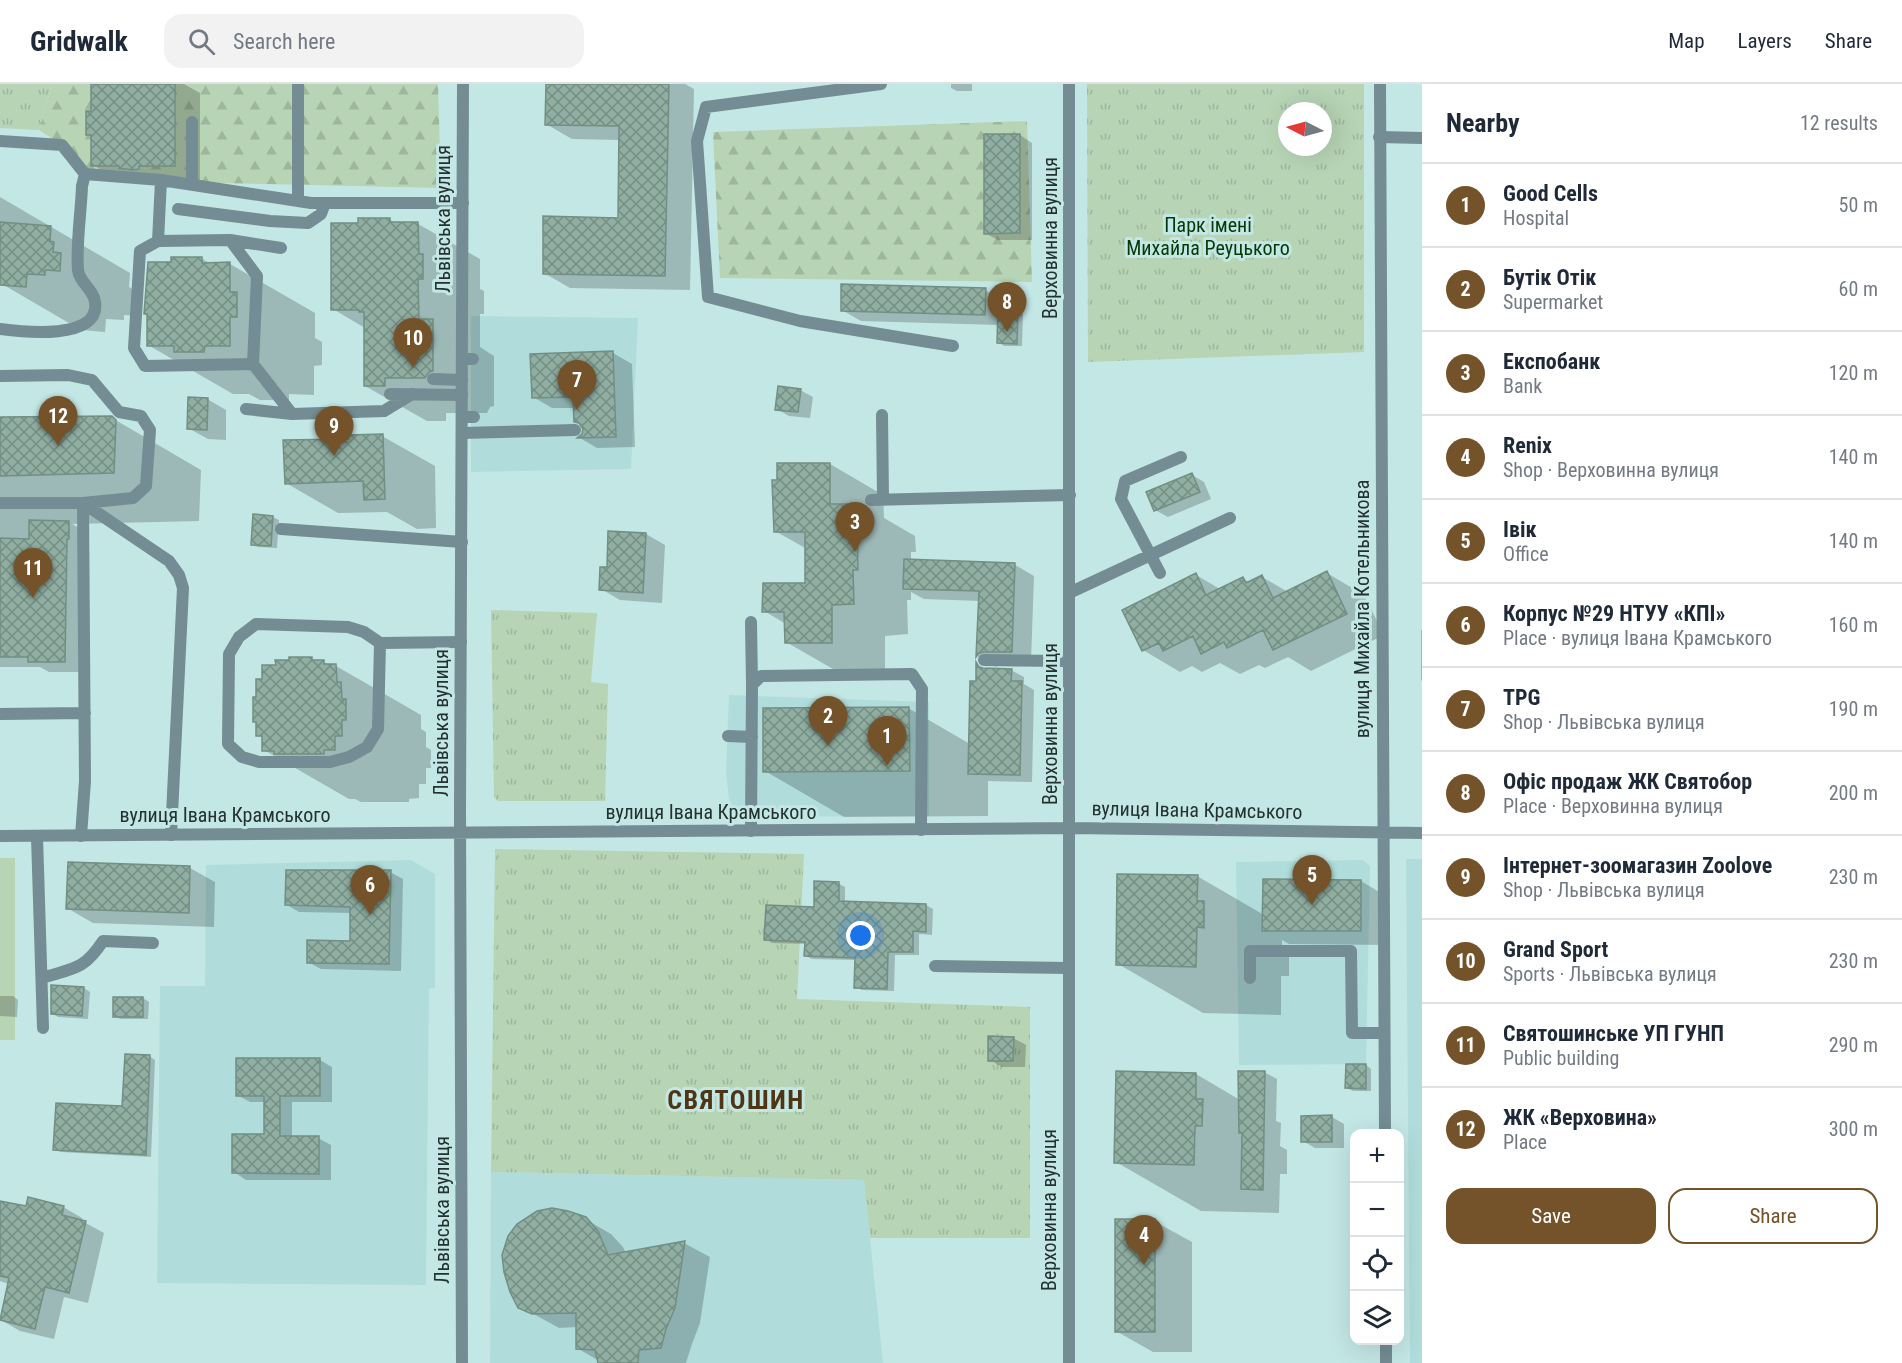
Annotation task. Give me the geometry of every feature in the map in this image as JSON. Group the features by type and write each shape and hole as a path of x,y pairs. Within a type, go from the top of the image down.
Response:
{"street":[{"path":"298,84 298,201"},
{"name":"Львівська вулиця","path":"462,1363 460,833 462,433 468,417 462,394 462,380 468,359 463,203 463,84"},
{"path":"881,84 706,107 697,141 708,297 800,321 953,346"},
{"name":"Верховинна вулиця","path":"1069,84 1069,1363"},
{"name":"вулиця Михайла Котельникова","path":"1380,84 1385,1129"},
{"path":"192,122 192,185"},
{"path":"1379,138 1422,138"},
{"path":"0,141 62,146 85,174 161,180 298,201 463,203"},
{"path":"0,329 17,332 60,332 81,326 93,317 96,305 93,295 78,273 82,186 85,174"},
{"path":"158,241 161,180"},
{"path":"178,209 270,221 308,222 321,214 325,203"},
{"path":"230,240 257,276 253,364 292,414"},
{"path":"253,364 145,366 134,348 141,251 158,241 230,240 281,248"},
{"path":"0,376 68,375 92,381 119,412 141,416 150,430 146,486 133,498 0,504"},
{"path":"434,379 462,380"},
{"path":"390,394 462,394"},
{"path":"246,409 292,414 384,411 412,394"},
{"path":"882,415 877,499 1070,495"},
{"path":"462,433 574,430"},
{"path":"1160,573 1121,499 1125,481 1181,457"},
{"path":"81,836 85,713 83,502"},
{"path":"83,502 169,561 179,574 183,588 171,835"},
{"path":"1069,593 1230,518"},
{"path":"281,529 462,542"},
{"path":"751,622 751,831"},
{"path":"380,643 378,729 367,747 349,757 330,762 260,762 242,757 228,744 229,654 239,637 256,624 348,627 364,632 380,643 461,642"},
{"path":"984,660 1069,661"},
{"path":"752,685 761,676 912,674 922,689 921,830"},
{"path":"0,714 85,713"},
{"path":"728,736 752,737"},
{"name":"вулиця Івана Крамського","path":"0,836 1070,828 1422,833"},
{"path":"37,837 43,1028"},
{"path":"42,978 83,966 103,941 153,943"},
{"path":"1250,978 1250,951 1351,951 1352,1033 1384,1034"},
{"path":"935,966 1069,968"},
{"path":"1386,1345 1386,1363"}],"shaded area":[{"path":"471,316 638,318 631,469 471,472"},
{"path":"729,695 929,702 929,816 731,817 726,772"},
{"path":"1406,859 1422,859 1422,1363 1410,1363"},
{"path":"411,860 435,874 435,988 429,989 426,1285 157,1283 160,986 205,986 206,865"},
{"path":"1363,860 1370,866 1366,1064 1239,1065 1236,862"},
{"path":"491,1172 864,1180 883,1363 490,1363"}],"green space":[{"path":"0,84 52,84 39,130 0,128"},
{"path":"52,84 438,84 441,188 175,182 85,174 62,145 39,130"},
{"name":"Парк імені Михайла Реуцького","path":"1087,84 1364,84 1364,352 1088,362"},
{"path":"1027,121 1032,282 720,278 713,132"},
{"path":"491,610 597,613 591,682 608,684 605,801 498,801 494,797"},
{"path":"495,849 804,854 797,999 1030,1007 1030,1238 870,1238 864,1180 491,1172"},
{"path":"0,858 15,858 15,1040 0,1040"}],"building":[{"path":"91,84 175,84 175,166 139,166 139,169 133,170 119,168 119,166 91,166 91,135 86,135 86,111 91,111"},
{"path":"546,84 669,84 665,276 543,274 543,216 618,218 619,126 545,125"},
{"path":"984,134 1020,134 1020,233 984,234"},
{"path":"358,218 390,218 390,222 418,222 419,254 423,254 423,279 418,279 419,319 433,319 433,371 429,372 425,378 385,378 385,386 364,386 364,312 331,310 331,223 358,223"},
{"path":"0,222 51,226 50,241 54,242 53,252 61,253 60,271 45,270 45,275 27,274 26,287 0,285"},
{"path":"171,257 202,257 202,263 230,262 230,292 237,292 237,317 230,317 230,346 205,346 204,352 174,352 174,346 147,346 147,314 144,314 148,262 171,262"},
{"path":"841,284 986,288 985,315 841,311"},
{"path":"998,308 1018,309 1017,344 997,343"},
{"path":"613,351 616,437 577,438 582,434 583,429 579,423 574,422 573,397 532,398 530,354"},
{"path":"778,386 801,389 798,412 775,410"},
{"path":"188,397 208,398 207,430 187,429"},
{"path":"112,416 116,420 114,473 0,476 0,417"},
{"path":"383,434 385,499 364,500 363,481 285,484 283,440 348,439 348,435"},
{"path":"777,463 830,463 830,504 862,504 862,522 857,522 858,570 853,570 854,604 832,605 832,643 785,643 784,612 762,612 763,583 805,583 805,532 774,532 772,480 777,480"},
{"path":"1192,473 1200,492 1154,511 1146,492"},
{"path":"253,514 273,516 271,546 251,545"},
{"path":"29,520 69,521 65,662 28,662 28,657 0,657 0,538 29,539"},
{"path":"608,531 646,533 643,593 599,590 600,567 607,567"},
{"path":"904,559 1015,563 1012,652 984,652 979,653 976,657 979,591 903,589"},
{"path":"1327,571 1347,614 1273,650 1263,630 1227,648 1224,642 1201,654 1193,636 1163,651 1159,643 1142,651 1122,610 1196,573 1206,595 1243,577 1246,583 1262,575 1273,598"},
{"path":"289,657 312,657 312,660 324,660 324,664 336,664 337,682 341,682 342,699 346,699 346,720 342,720 342,736 335,736 335,750 324,750 324,754 274,754 274,751 262,751 262,736 256,736 256,722 253,722 256,679 262,679 262,665 276,665 275,660 289,660"},
{"path":"976,662 979,667 983,668 1012,669 1011,681 1022,681 1020,775 968,774 970,681 976,681"},
{"path":"909,707 910,771 763,772 763,708"},
{"path":"68,862 190,866 189,913 66,909"},
{"path":"286,870 391,870 389,964 307,963 307,940 350,941 350,907 285,905"},
{"path":"1117,874 1198,875 1197,901 1204,901 1204,928 1197,927 1196,967 1116,965"},
{"path":"1263,879 1361,880 1361,931 1262,931"},
{"path":"814,881 839,882 839,901 926,904 926,932 913,931 913,952 888,952 887,989 854,988 855,958 804,956 805,942 764,940 766,905 814,907"},
{"path":"51,985 84,987 82,1016 51,1014"},
{"path":"113,997 143,997 143,1017 113,1017"},
{"path":"988,1036 1014,1037 1013,1061 988,1061"},
{"path":"125,1054 150,1055 146,1155 53,1150 56,1103 122,1106"},
{"path":"236,1058 320,1058 320,1096 280,1096 280,1136 319,1136 319,1174 232,1173 232,1134 264,1134 264,1096 236,1096"},
{"path":"1346,1064 1366,1064 1366,1089 1345,1088"},
{"path":"1116,1071 1196,1073 1196,1099 1203,1099 1202,1126 1195,1126 1194,1165 1114,1163"},
{"path":"1238,1071 1265,1071 1263,1190 1241,1189 1242,1133 1239,1133"},
{"path":"1332,1115 1332,1142 1301,1142 1301,1116"},
{"path":"28,1197 64,1206 62,1215 86,1221 69,1293 45,1287 35,1329 0,1320 9,1278 0,1276 0,1201 26,1206"},
{"path":"552,1208 586,1217 598,1231 608,1255 685,1241 675,1308 661,1348 639,1350 638,1363 598,1363 595,1350 576,1349 576,1313 532,1314 518,1308 504,1272 502,1255 508,1236 517,1224 537,1211"},
{"path":"1115,1219 1155,1219 1155,1332 1115,1332"}],"place":[{"name":"Офіс продаж ЖК Святобор","path":"1007,332"},
{"name":"Grand Sport","path":"413,368"},
{"name":"TPG","path":"577,410"},
{"name":"ЖК «Верховина»","path":"58,446"},
{"name":"Інтернет-зоомагазин Zoolove","path":"334,456"},
{"name":"Експобанк","path":"855,552"},
{"name":"Святошинське УП ГУНП","path":"33,598"},
{"name":"Бутік Отік","path":"828,746"},
{"name":"Good Cells","path":"887,766"},
{"name":"Івік","path":"1312,905"},
{"name":"Корпус №29 НТУУ «КПІ»","path":"370,915"},
{"name":"Renix","path":"1144,1265"}],"district":[{"name":"СВЯТОШИН","path":"736,1100"}]}
